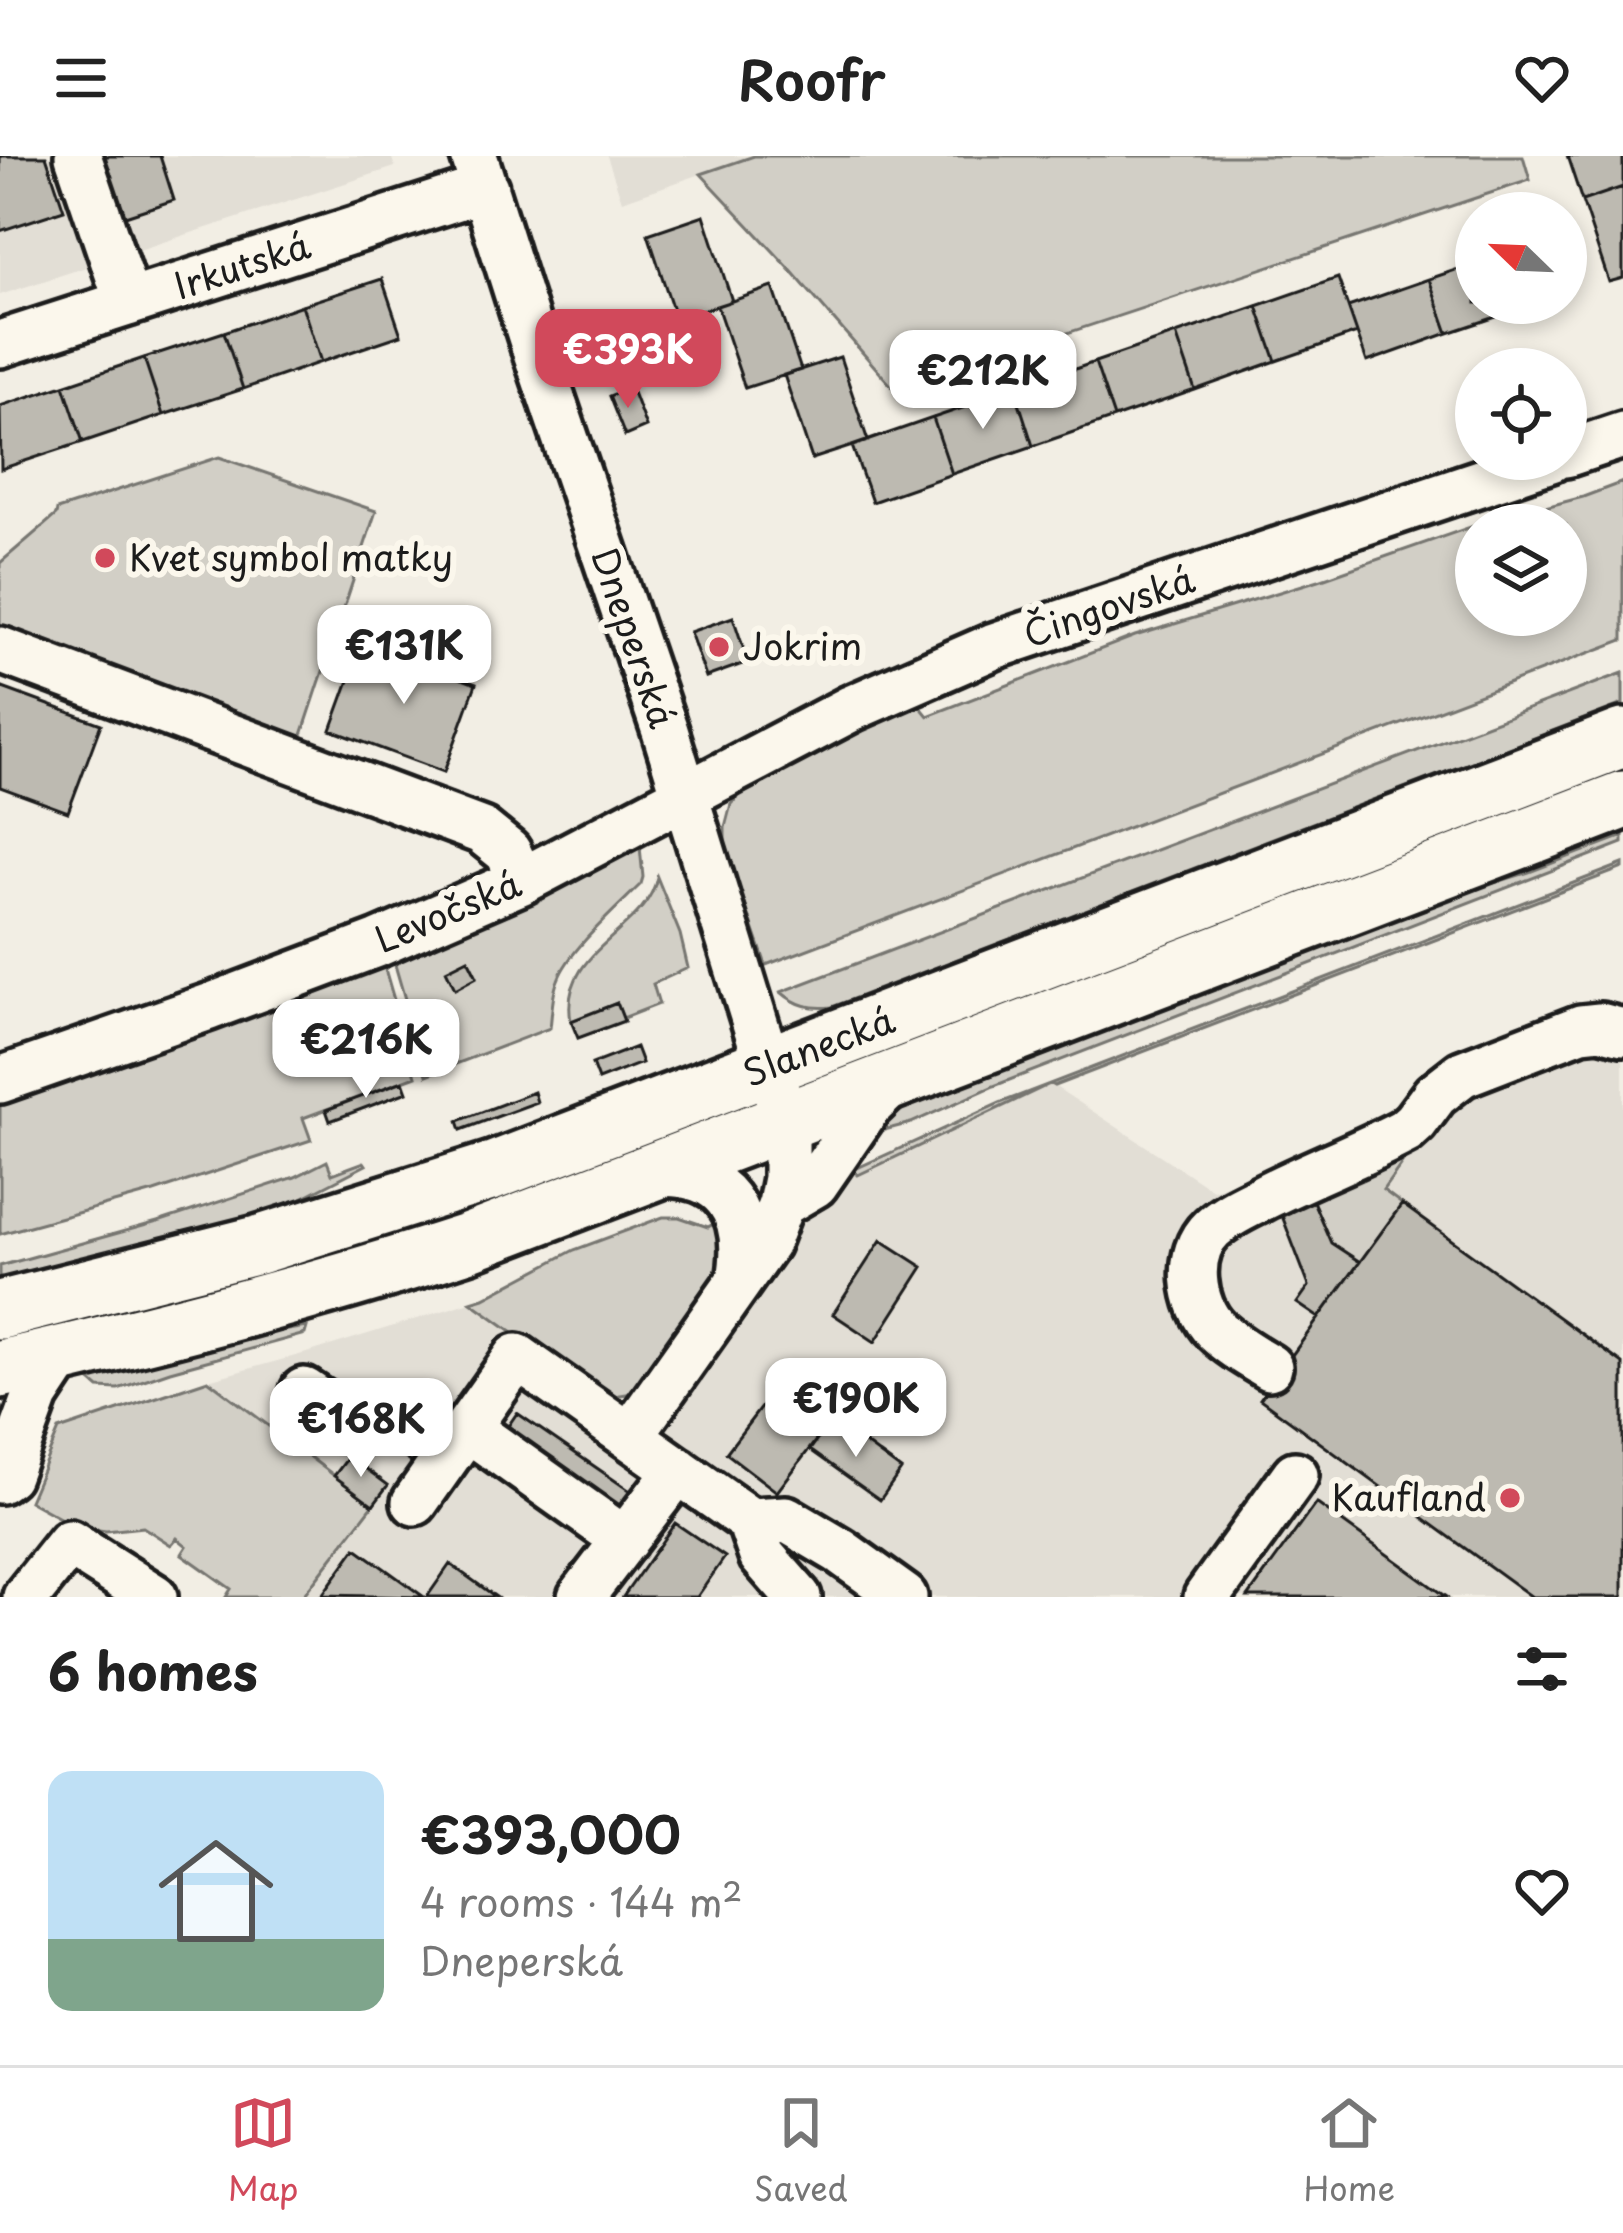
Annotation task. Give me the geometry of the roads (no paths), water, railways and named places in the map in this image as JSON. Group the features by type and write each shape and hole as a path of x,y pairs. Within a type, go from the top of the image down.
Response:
{"main road":[{"name":"Slanecká","path":"12,1314 258,1245 494,1171 1623,738"},
{"name":"Slanecká","path":"0,1369 182,1326 467,1243 1623,800"}],"street":[{"path":"78,156 128,303"},
{"name":"Irkutská","path":"0,344 128,303 479,172"},
{"name":"Dneperská","path":"479,172 665,731 786,1123 788,1162 781,1204"},
{"path":"1587,447 1623,435"},
{"name":"Čingovská","path":"683,795 852,708 994,646 1488,480"},
{"path":"0,650 482,831 508,852 521,881"},
{"name":"Levočská","path":"0,1080 380,943 521,881 683,795"},
{"path":"1269,1367 1212,1327 1201,1309 1194,1286 1196,1260 1208,1231 1303,1177 1405,1131 1435,1095 1462,1074 1581,1028 1600,1026 1623,1032"},
{"path":"630,1436 766,1243 781,1204 815,1184 868,1107 897,1080"},
{"path":"652,1174 695,1177 730,1201 742,1231 740,1280"},
{"path":"7,1465 42,1384 63,1354"},
{"path":"415,1502 517,1357 751,1521 786,1519 904,1597"},
{"path":"304,1390 362,1430"},
{"path":"0,1402 7,1465"},
{"path":"467,1428 625,1540"},
{"path":"581,1597 678,1470"},
{"path":"1207,1597 1295,1475"},
{"path":"751,1521 761,1556 798,1597"},
{"path":"26,1597 54,1533 154,1597"}],"place":[{"name":"Kvet symbol matky","path":"105,558"},
{"name":"Jokrim","path":"719,647"},
{"name":"Kaufland","path":"1510,1498"}]}
